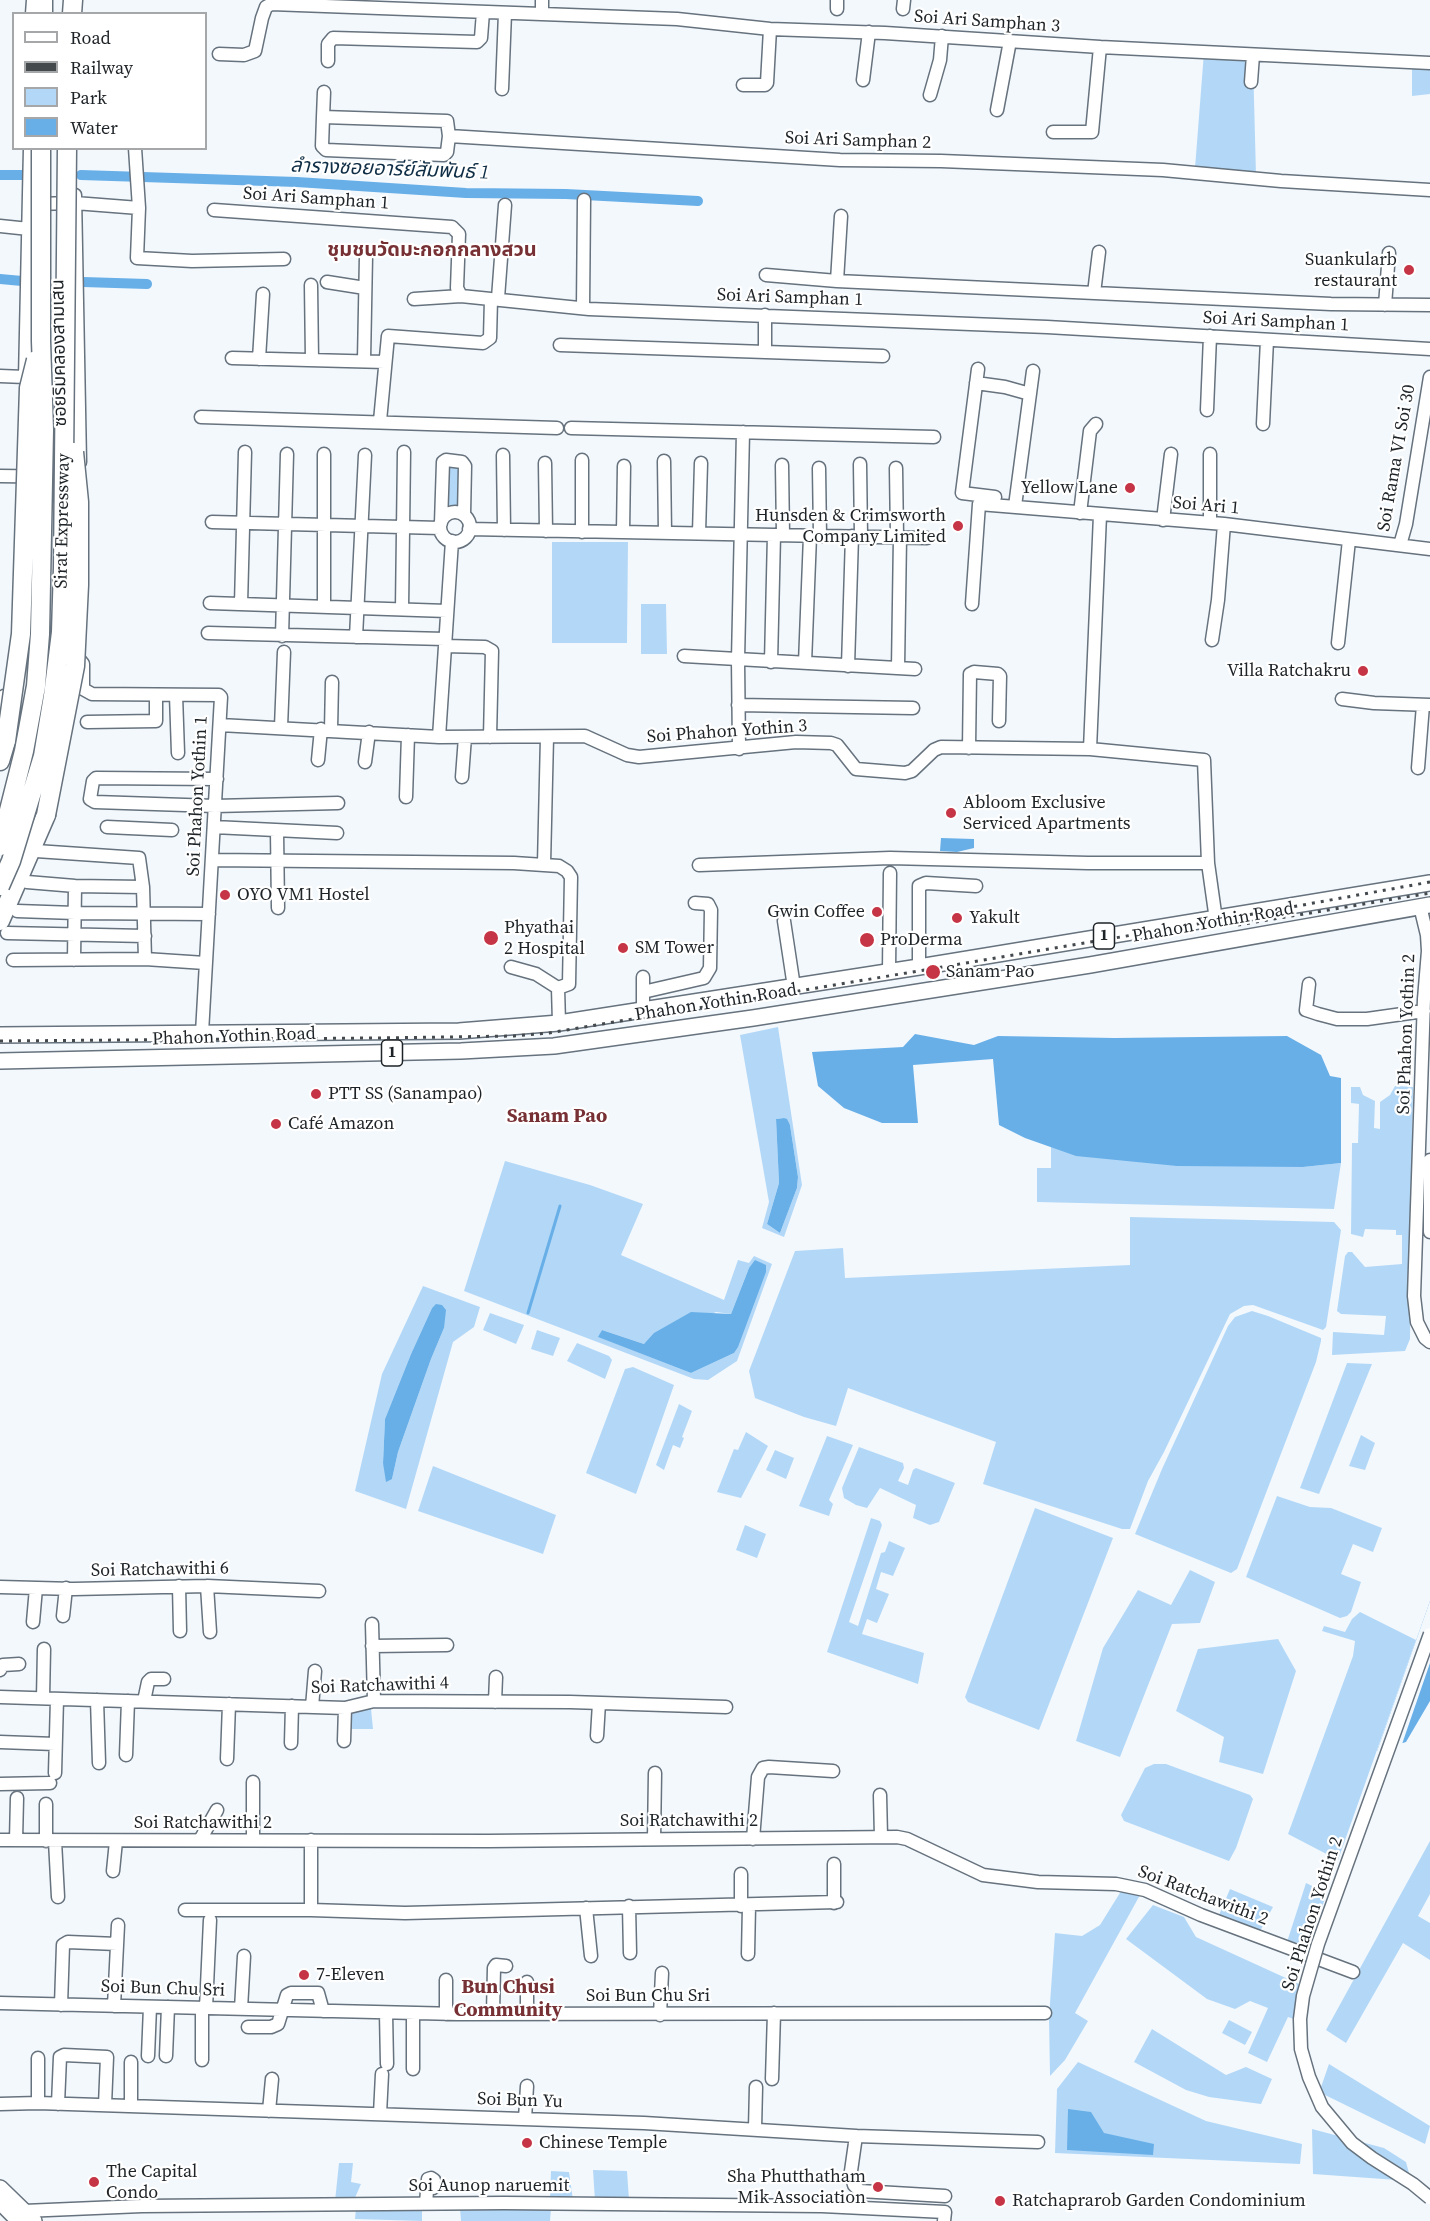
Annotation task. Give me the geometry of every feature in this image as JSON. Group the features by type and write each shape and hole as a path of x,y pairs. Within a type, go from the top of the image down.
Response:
{"highway":[{"name":"Sirat Expressway","path":"0,846 24,751 36,686 39,655 44,430 40,341 41,150"},
{"name":"Sirat Expressway","path":"6,900 11,861 43,756 61,632 67,150"},
{"path":"0,761 6,741 21,634 29,388 40,341"},
{"path":"3,927 6,900 46,815 75,666 79,585 79,502 74,452 64,397"}],"main road":[{"name":"Phahon Yothin Road","path":"0,1035 459,1031 559,1023 919,968 1430,883"},
{"name":"Phahon Yothin Road","path":"0,1061 522,1049 583,1043 1090,965 1425,905"},
{"path":"1216,920 1220,940"},
{"path":"778,989 782,1013"},
{"path":"317,1032 317,1054"},
{"path":"0,2188 26,2218"},
{"path":"0,2202 26,2218"}],"street":[{"path":"542,0 542,14"},
{"name":"Soi Ari Samphan 3","path":"219,54 244,55 255,51 262,18 266,7 271,4 677,19 771,29 868,32 1100,47 1430,63"},
{"path":"328,61 327,44 333,38 477,42 481,38 483,12"},
{"path":"502,89 505,12"},
{"path":"743,85 765,86 767,83 771,29"},
{"path":"863,80 868,32"},
{"path":"930,95 940,60 942,36"},
{"path":"997,110 1010,41"},
{"path":"1053,132 1092,132 1100,47"},
{"path":"1251,82 1253,55"},
{"path":"323,117 445,121 449,124 447,152 444,155 326,150 322,146 323,117 324,92"},
{"name":"Soi Ari Samphan 2","path":"449,136 840,160 941,161 1163,170 1281,181 1430,190"},
{"path":"0,716 3,689 10,662 18,652 30,150"},
{"name":"ซอยริมคลองสามเสน","path":"6,900 38,814 51,766 68,682 79,659 82,578 74,150"},
{"path":"135,150 139,208 136,258 192,261 284,259"},
{"path":"583,308 584,200"},
{"path":"29,204 75,203 139,208"},
{"path":"380,422 388,336 483,343 490,338 505,205"},
{"name":"Soi Ari Samphan 1","path":"214,210 452,227 459,234 457,288 461,296 583,308 1047,327 1430,349"},
{"path":"837,281 841,216"},
{"path":"0,226 29,229"},
{"path":"1095,293 1099,252"},
{"path":"1385,304 1389,253"},
{"path":"364,360 366,256"},
{"path":"766,275 837,281 1331,304 1430,305"},
{"path":"327,282 365,288"},
{"path":"310,285 312,360"},
{"path":"259,359 263,294"},
{"path":"414,299 461,296"},
{"path":"765,315 765,352"},
{"path":"1207,411 1210,336"},
{"path":"1263,424 1267,340"},
{"path":"560,345 883,356"},
{"path":"232,358 385,362"},
{"path":"978,369 962,493 1001,501"},
{"path":"1015,503 1034,371"},
{"path":"0,376 25,377"},
{"name":"Soi Rama VI Soi 30","path":"1400,545 1428,409 1430,377"},
{"path":"976,383 1005,387 1030,394"},
{"path":"201,417 557,428"},
{"path":"1080,513 1090,431 1096,424"},
{"path":"571,428 934,437"},
{"path":"739,749 738,660 743,432"},
{"path":"241,604 245,452"},
{"path":"402,609 404,452"},
{"path":"282,636 287,454"},
{"path":"324,454 324,607"},
{"path":"1163,520 1171,454"},
{"path":"1210,454 1210,523"},
{"path":"356,637 365,455"},
{"path":"503,455 504,530"},
{"path":"446,460 462,462 465,466 464,515 469,522 469,530 461,540 452,541 444,536 441,525 443,462 446,460"},
{"path":"582,460 582,531"},
{"path":"664,461 664,533"},
{"path":"545,463 546,531"},
{"path":"699,533 701,463"},
{"path":"848,666 860,464"},
{"path":"771,662 782,465"},
{"path":"623,532 624,466"},
{"path":"805,663 819,468"},
{"path":"896,468 899,537 898,668"},
{"path":"0,476 81,477"},
{"name":"Soi Ari 1","path":"972,604 979,504 1001,501 1080,513 1224,524 1430,549"},
{"path":"441,525 450,513 464,515"},
{"path":"1090,749 1100,515"},
{"path":"212,522 402,527 441,525"},
{"path":"1212,640 1218,600 1224,524"},
{"path":"469,530 927,538"},
{"path":"1338,644 1349,540"},
{"path":"439,737 452,541"},
{"path":"210,603 447,611"},
{"path":"207,633 356,637 445,642 485,647 492,651 490,737"},
{"path":"18,652 79,659"},
{"path":"280,727 284,652"},
{"path":"684,656 915,669"},
{"name":"Soi Phahon Yothin 1","path":"79,659 83,664 83,689 92,694 219,695 222,701 202,1033"},
{"path":"969,748 970,674 974,672 1000,676 999,721"},
{"path":"318,760 326,730 332,682"},
{"path":"87,722 156,721 156,695"},
{"path":"176,695 178,753"},
{"path":"1342,699 1426,705 1418,768"},
{"path":"738,705 913,708"},
{"name":"Soi Phahon Yothin 3","path":"220,725 439,737 585,736 627,755 639,757 796,742 831,743 837,745 856,768 905,773 912,771 934,750 941,747 1090,749 1204,760 1208,863 1216,920"},
{"path":"364,762 369,732"},
{"path":"406,797 408,735"},
{"path":"462,777 465,737"},
{"path":"544,864 548,737"},
{"path":"217,779 96,778 93,781 92,802 215,806 338,803"},
{"path":"140,827 141,805"},
{"path":"107,827 172,830"},
{"path":"214,827 337,833"},
{"path":"277,831 278,908"},
{"path":"36,851 139,858 143,887 144,959"},
{"path":"699,866 890,858 1088,863 1208,863"},
{"path":"212,860 559,866 571,877 569,984 558,988"},
{"path":"889,972 890,873"},
{"path":"27,882 75,886 143,887"},
{"path":"919,968 919,886 926,883 976,886"},
{"path":"74,960 75,886"},
{"path":"6,900 75,914 209,914"},
{"path":"643,992 704,978 710,968 711,910 708,904 694,903"},
{"name":"Soi Phahon Yothin 2","path":"1425,905 1428,951 1421,1142 1430,1161 1430,1229"},
{"path":"784,921 794,987"},
{"path":"3,927 75,935 145,936"},
{"path":"13,960 144,959 205,963"},
{"path":"511,967 536,974 558,988"},
{"path":"643,977 643,1010"},
{"path":"1309,984 1307,1010 1328,1016 1367,1019 1424,1011"},
{"path":"558,988 559,1023"},
{"path":"1421,1142 1414,1296 1417,1322 1425,1338 1430,1342"},
{"path":"179,1586 180,1631"},
{"path":"207,1586 210,1632"},
{"name":"Soi Ratchawithi 6","path":"0,1587 207,1586 319,1591"},
{"path":"33,1622 36,1588"},
{"path":"63,1616 66,1588"},
{"path":"372,1624 374,1701"},
{"name":"Soi Phahon Yothin 2","path":"1430,1634 1318,1944 1303,1996 1300,2019 1301,2049 1309,2077 1322,2107 1352,2143 1430,2198"},
{"path":"372,1646 447,1645"},
{"path":"43,1698 44,1649"},
{"path":"0,1670 3,1665 19,1664"},
{"path":"312,1707 315,1671"},
{"path":"495,1702 496,1677"},
{"path":"144,1701 148,1682 151,1679 164,1679"},
{"name":"Soi Ratchawithi 4","path":"0,1696 345,1708 374,1701 599,1703 726,1707"},
{"path":"0,1784 52,1778 57,1699"},
{"path":"97,1700 99,1764"},
{"path":"126,1755 128,1701"},
{"path":"597,1736 599,1703"},
{"path":"227,1759 229,1704"},
{"path":"291,1743 292,1706"},
{"path":"344,1741 345,1708"},
{"path":"0,1742 55,1744"},
{"path":"753,1839 758,1777 763,1768 833,1771"},
{"path":"654,1839 655,1773"},
{"path":"253,1782 253,1840"},
{"path":"880,1795 881,1836"},
{"path":"16,1840 17,1798"},
{"path":"46,1804 58,1897"},
{"path":"200,1840 217,1810"},
{"name":"Soi Ratchawithi 2","path":"0,1840 753,1839 881,1836 907,1839 983,1875 1038,1882 1116,1884 1145,1890 1207,1917 1353,1972"},
{"path":"311,1840 311,1910"},
{"path":"113,1871 116,1841"},
{"path":"185,1910 405,1913 835,1903 834,1864"},
{"path":"741,1874 747,1954"},
{"path":"630,1906 630,1953"},
{"path":"586,1908 591,1956"},
{"path":"202,2060 210,1920"},
{"path":"114,2006 118,1925"},
{"path":"61,2005 63,1945 68,1942 117,1944"},
{"path":"241,2009 244,1956"},
{"path":"493,2013 494,1968 496,1965 506,1966"},
{"path":"660,2015 662,1973"},
{"path":"446,1980 446,2014"},
{"path":"527,1982 527,2013"},
{"path":"248,2027 275,2026 281,2019 287,1995 291,1993 318,1993 323,2011"},
{"name":"Soi Bun Chu Sri","path":"0,2002 446,2014 1045,2013"},
{"path":"148,2056 150,2007"},
{"path":"166,2056 168,2007"},
{"path":"380,2114 386,2013"},
{"path":"413,2013 413,2069"},
{"path":"772,2079 774,2013"},
{"path":"58,2104 60,2057 64,2055 106,2057 105,2105"},
{"path":"38,2058 38,2103"},
{"path":"131,2062 131,2106"},
{"path":"269,2111 272,2079"},
{"path":"525,2119 527,2086"},
{"path":"754,2129 756,2087"},
{"name":"Soi Bun Yu","path":"0,2104 38,2103 525,2119 856,2136 1038,2142"},
{"path":"856,2136 851,2171 854,2185 860,2191 945,2196"},
{"path":"426,2204 428,2179 434,2180 433,2188"},
{"name":"Soi Aunop naruemit","path":"26,2218 142,2206 426,2204 822,2206 945,2212 944,2221"}],"green space":[{"path":"1204,52 1253,61 1256,175 1195,168"},
{"path":"1412,66 1430,67 1430,94 1412,96"},
{"path":"449,460 463,460 463,505 448,505"},
{"path":"552,542 628,542 627,643 552,643"},
{"path":"641,604 666,604 667,654 641,654"},
{"path":"778,1027 802,1185 784,1237 762,1228 769,1202 740,1035","holes":["784,1118 790,1125 798,1177 797,1188 780,1233 767,1224 779,1183 776,1119"]},
{"path":"1395,1086 1413,1087 1410,1339 1405,1351 1332,1355 1333,1332 1384,1335 1386,1316 1341,1314 1337,1311 1345,1256 1348,1252 1352,1252 1365,1267 1402,1264 1402,1235 1396,1235 1396,1230 1365,1229 1363,1237 1351,1234 1352,1143 1358,1143 1359,1104 1351,1103 1351,1087 1360,1087 1363,1095 1375,1101 1374,1128 1380,1129 1380,1102 1390,1095"},
{"path":"1051,1146 1303,1167 1341,1163 1334,1209 1037,1202 1037,1168 1051,1168"},
{"path":"505,1161 590,1185 643,1204 621,1255 724,1300 738,1260 749,1263 754,1256 772,1264 737,1361 708,1380 694,1379 464,1291","holes":["749,1268 734,1353 691,1373 599,1337 602,1330 644,1344 716,1312 731,1314"]},
{"path":"1130,1217 1334,1222 1341,1230 1326,1327 1323,1330 1253,1305 1244,1306 1230,1314 1148,1481 1130,1529 1122,1529 983,1484 996,1442 848,1388 836,1426 804,1417 755,1398 749,1371 795,1251 843,1248 845,1278 1130,1265"},
{"path":"423,1286 480,1307 474,1327 453,1342 406,1509 355,1491 382,1374","holes":["437,1304 444,1328 398,1452 392,1479 383,1463 385,1419 411,1354 432,1308"]},
{"path":"1252,1311 1321,1338 1321,1341 1316,1362 1237,1569 1231,1573 1135,1534 1162,1469 1228,1326 1235,1317"},
{"path":"490,1313 524,1325 516,1344 483,1330"},
{"path":"537,1330 560,1338 553,1356 531,1349"},
{"path":"577,1343 609,1356 612,1360 605,1379 567,1361"},
{"path":"1347,1363 1372,1364 1319,1494 1300,1488"},
{"path":"633,1367 674,1385 636,1494 586,1473 625,1369"},
{"path":"679,1404 692,1411 680,1448 673,1445 664,1470 656,1465"},
{"path":"746,1432 768,1446 741,1498 717,1492 734,1449 738,1450"},
{"path":"1361,1435 1375,1443 1365,1470 1349,1466"},
{"path":"827,1436 853,1445 829,1500 833,1504 829,1516 799,1506"},
{"path":"859,1447 903,1463 904,1468 898,1481 908,1485 913,1470 916,1468 955,1483 939,1522 930,1525 913,1518 916,1505 880,1488 867,1508 844,1498 842,1488"},
{"path":"775,1450 794,1458 786,1479 766,1470"},
{"path":"433,1466 556,1515 543,1554 418,1511"},
{"path":"1277,1496 1310,1507 1331,1508 1382,1528 1373,1552 1353,1544 1341,1574 1361,1582 1351,1612 1347,1616 1340,1618 1246,1577"},
{"path":"1035,1508 1113,1538 1039,1730 968,1702 965,1697"},
{"path":"871,1518 880,1521 882,1525 849,1622 858,1626 881,1553 885,1552 889,1541 905,1548 893,1576 881,1572 876,1589 889,1594 877,1623 867,1619 862,1634 924,1653 918,1684 827,1652"},
{"path":"745,1525 766,1534 757,1558 736,1550"},
{"path":"1190,1570 1215,1582 1200,1623 1172,1624 1120,1757 1076,1741 1103,1648 1138,1590 1171,1605"},
{"path":"1360,1612 1416,1640 1338,1860 1288,1834 1353,1656 1355,1641 1322,1631 1324,1626 1345,1632 1352,1619"},
{"path":"1278,1639 1296,1671 1263,1774 1219,1762 1224,1737 1176,1711 1198,1649"},
{"path":"371,1709 373,1729 346,1729 346,1712"},
{"path":"1154,1764 1166,1764 1250,1795 1253,1799 1236,1848 1229,1861 1124,1821 1121,1815 1145,1768"},
{"path":"1430,1841 1430,1894 1418,1916 1430,1923 1430,1960 1403,1943 1346,2043 1326,2030"},
{"path":"1306,1883 1327,1893 1309,1944 1287,1942"},
{"path":"1123,1888 1140,1895 1075,2013 1088,2021 1065,2060 1050,2076 1049,2017 1055,1933 1082,1936 1100,1925"},
{"path":"1230,1889 1273,1907 1260,1931 1219,1915"},
{"path":"1153,1905 1184,1917 1196,1937 1299,1984 1294,2019 1288,2017 1267,2062 1248,2053 1268,2008 1250,2001 1235,2009 1207,1999 1126,1939"},
{"path":"1229,2020 1252,2032 1245,2045 1222,2033"},
{"path":"1152,2029 1226,2075 1246,2067 1272,2079 1261,2104 1209,2097 1186,2090 1134,2062"},
{"path":"1078,2062 1206,2121 1302,2144 1300,2164 1055,2153 1057,2089"},
{"path":"1329,2064 1430,2126 1425,2144 1325,2095 1321,2087"},
{"path":"1312,2129 1384,2148 1406,2162 1409,2173 1397,2180 1313,2174"},
{"path":"339,2163 353,2163 351,2182 361,2184 354,2200 335,2201"},
{"path":"593,2170 627,2171 629,2200 595,2201"},
{"path":"551,2171 569,2172 573,2200 550,2201"},
{"path":"422,2207 422,2221 355,2219 356,2208"},
{"path":"460,2208 551,2208 550,2221 461,2221"}],"water":[{"path":"941,838 974,839 974,848 957,852 940,851"},
{"path":"915,1034 974,1045 998,1036 1115,1038 1287,1036 1321,1055 1330,1076 1341,1078 1341,1163 1303,1167 1177,1166 1076,1156 1025,1138 999,1125 993,1059 913,1065 918,1123 882,1123 844,1108 818,1086 812,1052 903,1047"},
{"path":"784,1118 790,1125 798,1177 797,1188 780,1233 767,1224 779,1183 776,1119"},
{"path":"755,1260 766,1265 766,1272 734,1353 691,1373 598,1337 602,1330 644,1344 654,1333 691,1312 731,1314 749,1268"},
{"path":"436,1304 442,1305 446,1310 444,1328 398,1452 392,1479 386,1482 383,1463 385,1419 411,1354"},
{"path":"1430,1601 1430,1701 1406,1742 1377,1751"},
{"path":"1068,2109 1091,2112 1104,2133 1154,2144 1153,2155 1067,2150"}],"pier":[{"path":"1430,1601 1430,1663 1401,1747 1376,1754"}],"waterway":[{"name":"ลำรางซอยอารีย์สัมพันธ์ 1","path":"0,175 23,175"},
{"name":"ลำรางซอยอารีย์สัมพันธ์ 1","path":"81,175 297,182 466,193 566,194 698,201"},
{"path":"0,279 22,281"},
{"path":"83,282 147,284"},
{"path":"528,1313 560,1206"}],"railway":[{"path":"0,1041 514,1036 549,1033 1192,925 1430,882"},
{"path":"1238,925 1430,893"}],"place":[{"name":"Suankularb restaurant","path":"1409,270"},
{"name":"Yellow Lane","path":"1130,488"},
{"name":"Hunsden & Crimsworth Company Limited","path":"958,526"},
{"name":"Villa Ratchakru","path":"1363,671"},
{"name":"Abloom Exclusive Serviced Apartments","path":"951,813"},
{"name":"OYO VM1 Hostel","path":"225,895"},
{"name":"Gwin Coffee","path":"877,912"},
{"name":"Yakult","path":"957,918"},
{"name":"Phyathai 2 Hospital","path":"491,938"},
{"name":"ProDerma","path":"867,940"},
{"name":"SM Tower","path":"623,948"},
{"name":"Sanam Pao","path":"933,972"},
{"name":"PTT SS (Sanampao)","path":"316,1094"},
{"name":"Café Amazon","path":"276,1124"},
{"name":"7-Eleven","path":"304,1975"},
{"name":"Chinese Temple","path":"527,2143"},
{"name":"The Capital Condo","path":"94,2182"},
{"name":"Sha Phutthatham Mik Association","path":"878,2187"},
{"name":"Ratchaprarob Garden Condominium","path":"1000,2201"}],"district":[{"name":"ชุมชนวัดมะกอกกลางสวน","path":"432,251"},
{"name":"Sanam Pao","path":"557,1117"},
{"name":"Bun Chusi Community","path":"508,2000"}]}
